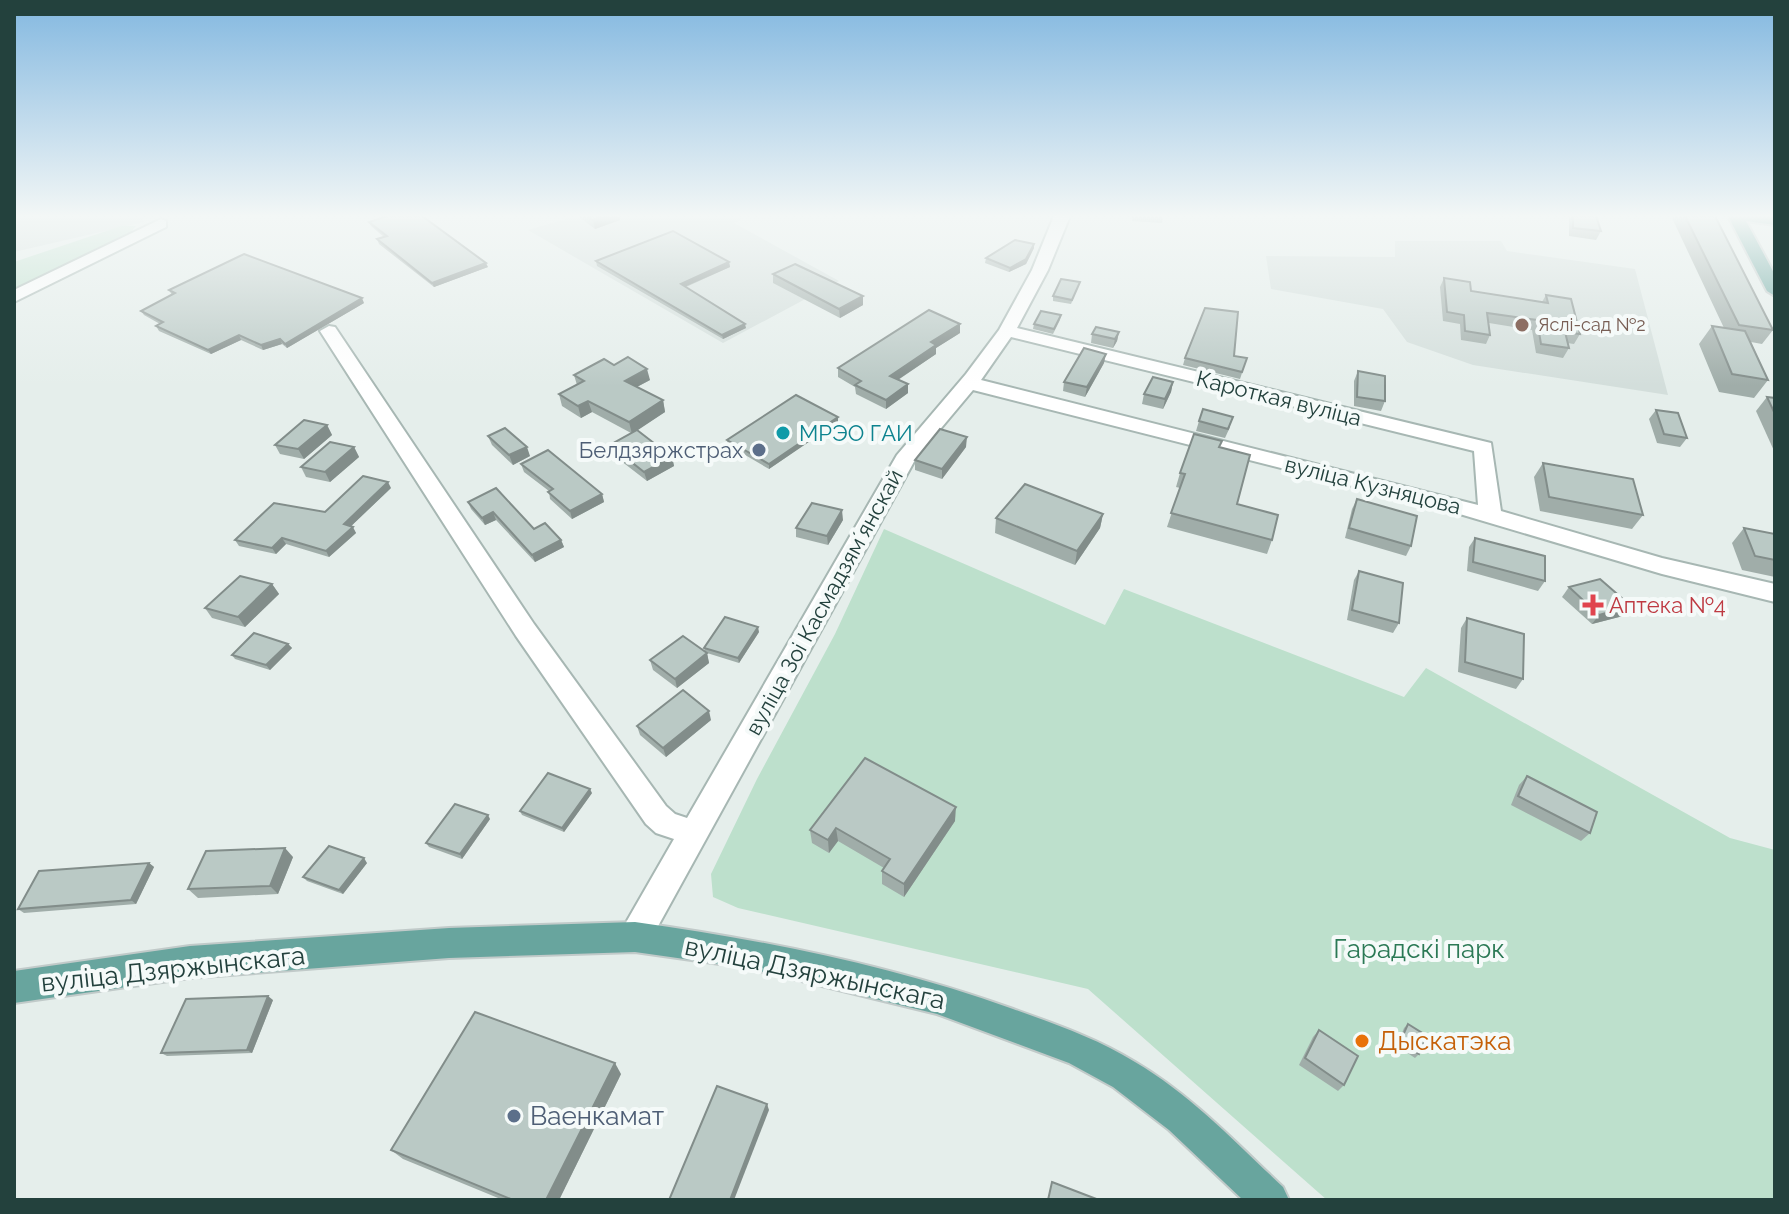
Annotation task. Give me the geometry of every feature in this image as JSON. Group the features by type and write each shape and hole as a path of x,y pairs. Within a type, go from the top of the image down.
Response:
{"main road":[{"path":"1766,273 1775,291"},
{"name":"вуліца Дзяржынскага","path":"14,987 190,962 449,943 635,937 748,953 937,998 1078,1049 1125,1075 1182,1117 1270,1200"}],"street":[{"path":"14,297 63,273"},
{"name":"вуліца Зоі Касмадзямʼянскай","path":"635,937 907,455 969,383 1007,331 1039,273"},
{"path":"329,331 525,630 656,815 666,824 695,833"},
{"name":"Кароткая вуліца","path":"1007,331 1484,447 1490,515"},
{"name":"вуліца Кузняцова","path":"969,383 1490,515 1662,566 1775,593"}],"shaded area":[{"path":"602,273 824,273 839,281 723,343"},
{"name":"Яслі-сад №2","path":"1269,273 1636,273 1668,395 1473,365 1407,342 1383,309 1271,289"}],"green space":[{"path":"14,273 58,273 14,294"},
{"name":"Гарадскі парк","path":"884,529 1105,625 1124,589 1404,697 1426,668 1730,838 1775,850 1775,1200 1327,1200 1088,989 738,908 713,897 711,874 757,779 835,634"}],"building":[{"path":"205,273 294,273 362,298 285,344 280,339 261,345 239,335 208,350 156,326 163,322 141,311 175,293 169,290"},
{"path":"419,273 460,273 432,283"},
{"path":"616,273 706,273 681,284 745,324 722,335"},
{"path":"813,273 863,296 839,309 773,274"},
{"path":"1713,273 1744,273 1773,330 1739,325"},
{"path":"1444,278 1470,282 1471,291 1548,303 1546,295 1571,299 1580,334 1565,332 1569,348 1541,344 1537,320 1487,313 1490,335 1465,331 1464,315 1447,312"},
{"path":"1061,279 1080,282 1072,300 1053,296"},
{"path":"1205,308 1238,312 1234,356 1247,358 1242,372 1185,358"},
{"path":"929,310 960,324 931,342 936,345 890,376 908,384 886,400 855,385 861,381 838,368"},
{"path":"1041,311 1061,315 1054,329 1034,324"},
{"path":"1712,326 1745,331 1768,380 1732,374"},
{"path":"1096,327 1119,332 1115,339 1092,334"},
{"path":"1084,348 1106,354 1087,387 1064,382"},
{"path":"628,357 647,369 625,381 663,400 629,422 588,401 578,406 559,394 584,381 574,375 604,359 614,365"},
{"path":"1358,371 1385,376 1385,401 1357,397"},
{"path":"1153,377 1173,382 1165,399 1144,394"},
{"name":"МРЭО ГАИ","path":"796,395 838,417 769,464 727,440"},
{"path":"1767,397 1775,398 1775,414"},
{"path":"1203,409 1233,417 1228,429 1199,421"},
{"path":"1656,410 1678,413 1687,438 1664,434"},
{"path":"304,420 327,425 298,449 275,445"},
{"path":"505,428 527,447 509,455 488,436"},
{"path":"940,429 967,437 942,469 915,460"},
{"path":"637,430 672,457 644,472 610,445"},
{"path":"1194,434 1222,441 1219,447 1250,455 1237,504 1278,515 1272,540 1171,513 1185,474 1180,473"},
{"path":"330,442 354,447 325,472 301,467"},
{"path":"548,450 602,494 570,511 548,492 553,489 521,464"},
{"path":"1543,463 1633,479 1643,515 1549,497"},
{"path":"363,476 388,482 344,524 353,527 326,551 282,538 272,548 235,540 274,503 325,512"},
{"path":"1025,484 1103,514 1077,551 996,518"},
{"path":"496,488 534,529 545,523 561,540 532,555 493,512 482,518 468,502"},
{"path":"1357,499 1417,516 1411,546 1349,528"},
{"path":"812,503 842,510 827,536 796,528"},
{"path":"1744,528 1775,534 1775,560 1755,556"},
{"path":"1475,538 1545,556 1545,581 1473,562"},
{"path":"1359,571 1403,583 1399,623 1352,610"},
{"path":"240,576 272,584 238,617 205,608"},
{"path":"1600,579 1631,606 1599,615 1569,587"},
{"path":"725,617 758,627 738,658 704,648"},
{"path":"1467,618 1524,634 1523,679 1465,662"},
{"path":"254,633 288,644 266,665 232,655"},
{"path":"683,636 707,653 675,679 650,660"},
{"path":"683,690 709,711 663,748 637,726"},
{"path":"865,758 956,807 904,884 882,871 890,859 836,828 828,840 810,830"},
{"path":"548,773 590,789 562,828 520,811"},
{"path":"1527,776 1597,812 1590,833 1518,796"},
{"path":"455,804 488,815 460,854 426,843"},
{"path":"329,846 364,858 339,890 303,877"},
{"path":"285,848 270,886 188,889 206,851"},
{"path":"149,863 131,900 18,909 39,871"},
{"path":"268,996 247,1050 161,1053 186,999"},
{"name":"Ваенкамат","path":"475,1012 615,1063 546,1200 513,1200 391,1150"},
{"path":"1408,1024 1427,1036 1419,1054 1400,1042"},
{"path":"1319,1030 1358,1056 1344,1085 1305,1058"},
{"path":"717,1086 767,1104 730,1200 669,1200"},
{"path":"1052,1182 1099,1200 1048,1200"}],"place":[{"name":"Яслі-сад №2","path":"1522,325"},
{"name":"МРЭО ГАИ","path":"783,433"},
{"name":"Белдзяржстрах","path":"759,450"},
{"name":"Аптека №4","path":"1593,605"},
{"name":"Дыскатэка","path":"1362,1041"},
{"name":"Ваенкамат","path":"514,1116"}]}
